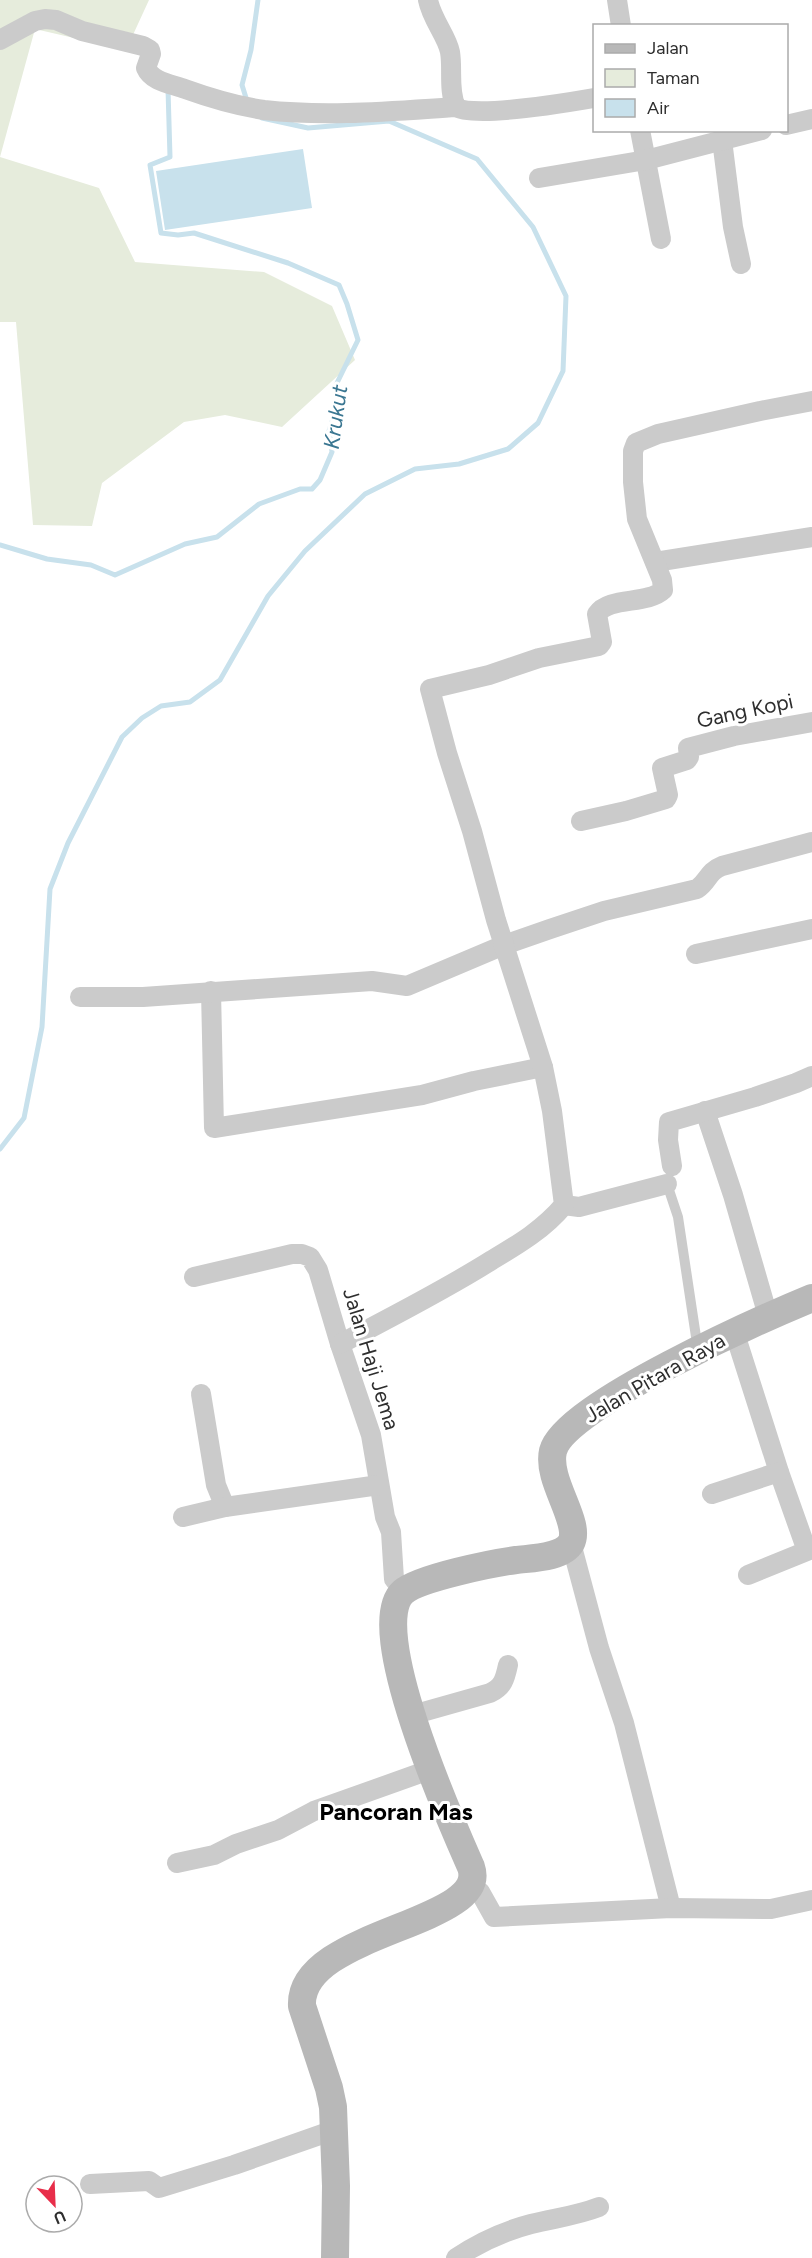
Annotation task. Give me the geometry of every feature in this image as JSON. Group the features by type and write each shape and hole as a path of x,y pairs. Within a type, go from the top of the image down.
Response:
{"main road":[{"name":"Jalan Pitara Raya","path":"571,1543 573,1528 571,1519 554,1476 552,1458 557,1443 569,1430 607,1401 698,1350 734,1331 812,1298"},
{"path":"335,2258 336,2186 333,2107 303,2006 304,1988 315,1972 338,1955 449,1906 470,1886 473,1876 429,1770 403,1683 393,1625 396,1603 404,1592 438,1578 485,1565 550,1555 559,1552 571,1543"}],"street":[{"path":"428,0 431,14 449,49 453,99 460,111 542,106 593,98"},
{"path":"617,0 621,24"},
{"path":"0,40 35,21 56,20 82,31 143,46 150,50 151,54 146,68 151,76 200,94 263,110 345,113 456,107"},
{"path":"788,125 812,119"},
{"path":"640,132 661,239"},
{"path":"539,178 646,160 754,132"},
{"path":"722,140 733,227 741,264"},
{"path":"564,1205 552,1111 543,1067 504,945 430,689 489,675 539,658 599,646 602,642 597,614 600,609 655,596 663,590 662,580 640,530 635,505 633,451 636,443 658,434 812,401"},
{"path":"655,562 812,537"},
{"name":"Gang Kopi","path":"581,821 666,799 668,795 662,768 687,760 688,748 734,736 812,722"},
{"path":"80,997 143,997 372,981 407,986 504,945 604,911 697,889 703,885 712,870 812,842"},
{"path":"696,954 812,929"},
{"path":"210,991 214,1128 422,1095 474,1081 543,1067"},
{"path":"564,1205 579,1207 670,1175 669,1122 812,1076"},
{"path":"705,1111 733,1195 768,1316"},
{"path":"340,1344 452,1285 541,1229 564,1205"},
{"name":"Jalan Haji Jema","path":"194,1276 292,1254 310,1257 318,1270 371,1435 385,1517 391,1532 394,1579 404,1592"},
{"path":"734,1331 807,1551 748,1575"},
{"path":"201,1394 216,1485 225,1507"},
{"path":"712,1494 779,1472"},
{"path":"183,1517 225,1507 379,1485"},
{"path":"571,1543 578,1562 593,1626 642,1771 671,1908"},
{"path":"412,1714 499,1689 504,1682 508,1665"},
{"path":"177,1863 214,1855 236,1844 278,1830 314,1812 429,1770"},
{"path":"470,1886 480,1892 494,1917 671,1908 771,1909 812,1900"},
{"path":"90,2184 149,2181 159,2188 334,2130"},
{"path":"456,2258 490,2238 532,2224 579,2215 599,2207"}],"lane":[{"path":"670,1175 698,1350"}],"green space":[{"path":"0,0 149,0 126,50 35,29 0,157"},
{"path":"0,157 99,188 135,262 264,272 332,306 355,360 282,427 225,415 184,422 102,483 92,526 33,525 16,322 0,322"}],"water":[{"path":"303,149 312,208 165,230 156,171"}],"waterway":[{"path":"247,101 242,85 251,50 258,0"},
{"name":"Krukut","path":"0,545 47,559 91,565 115,575 185,544 217,537 259,504 300,489 312,489 320,480 332,452 329,431 338,403 335,387 358,340 339,285 288,263 194,233 178,235 161,233 150,165 170,157 168,89"},
{"path":"0,1149 24,1118 42,1027 50,889 68,843 122,737 142,718 161,706 190,702 220,680 268,596 305,551 365,494 415,469 459,464 508,449 538,423 563,371 566,296 533,227 477,159 389,121 308,128 262,118"}],"district":[{"name":"Pancoran Mas","path":"396,1812"}]}
